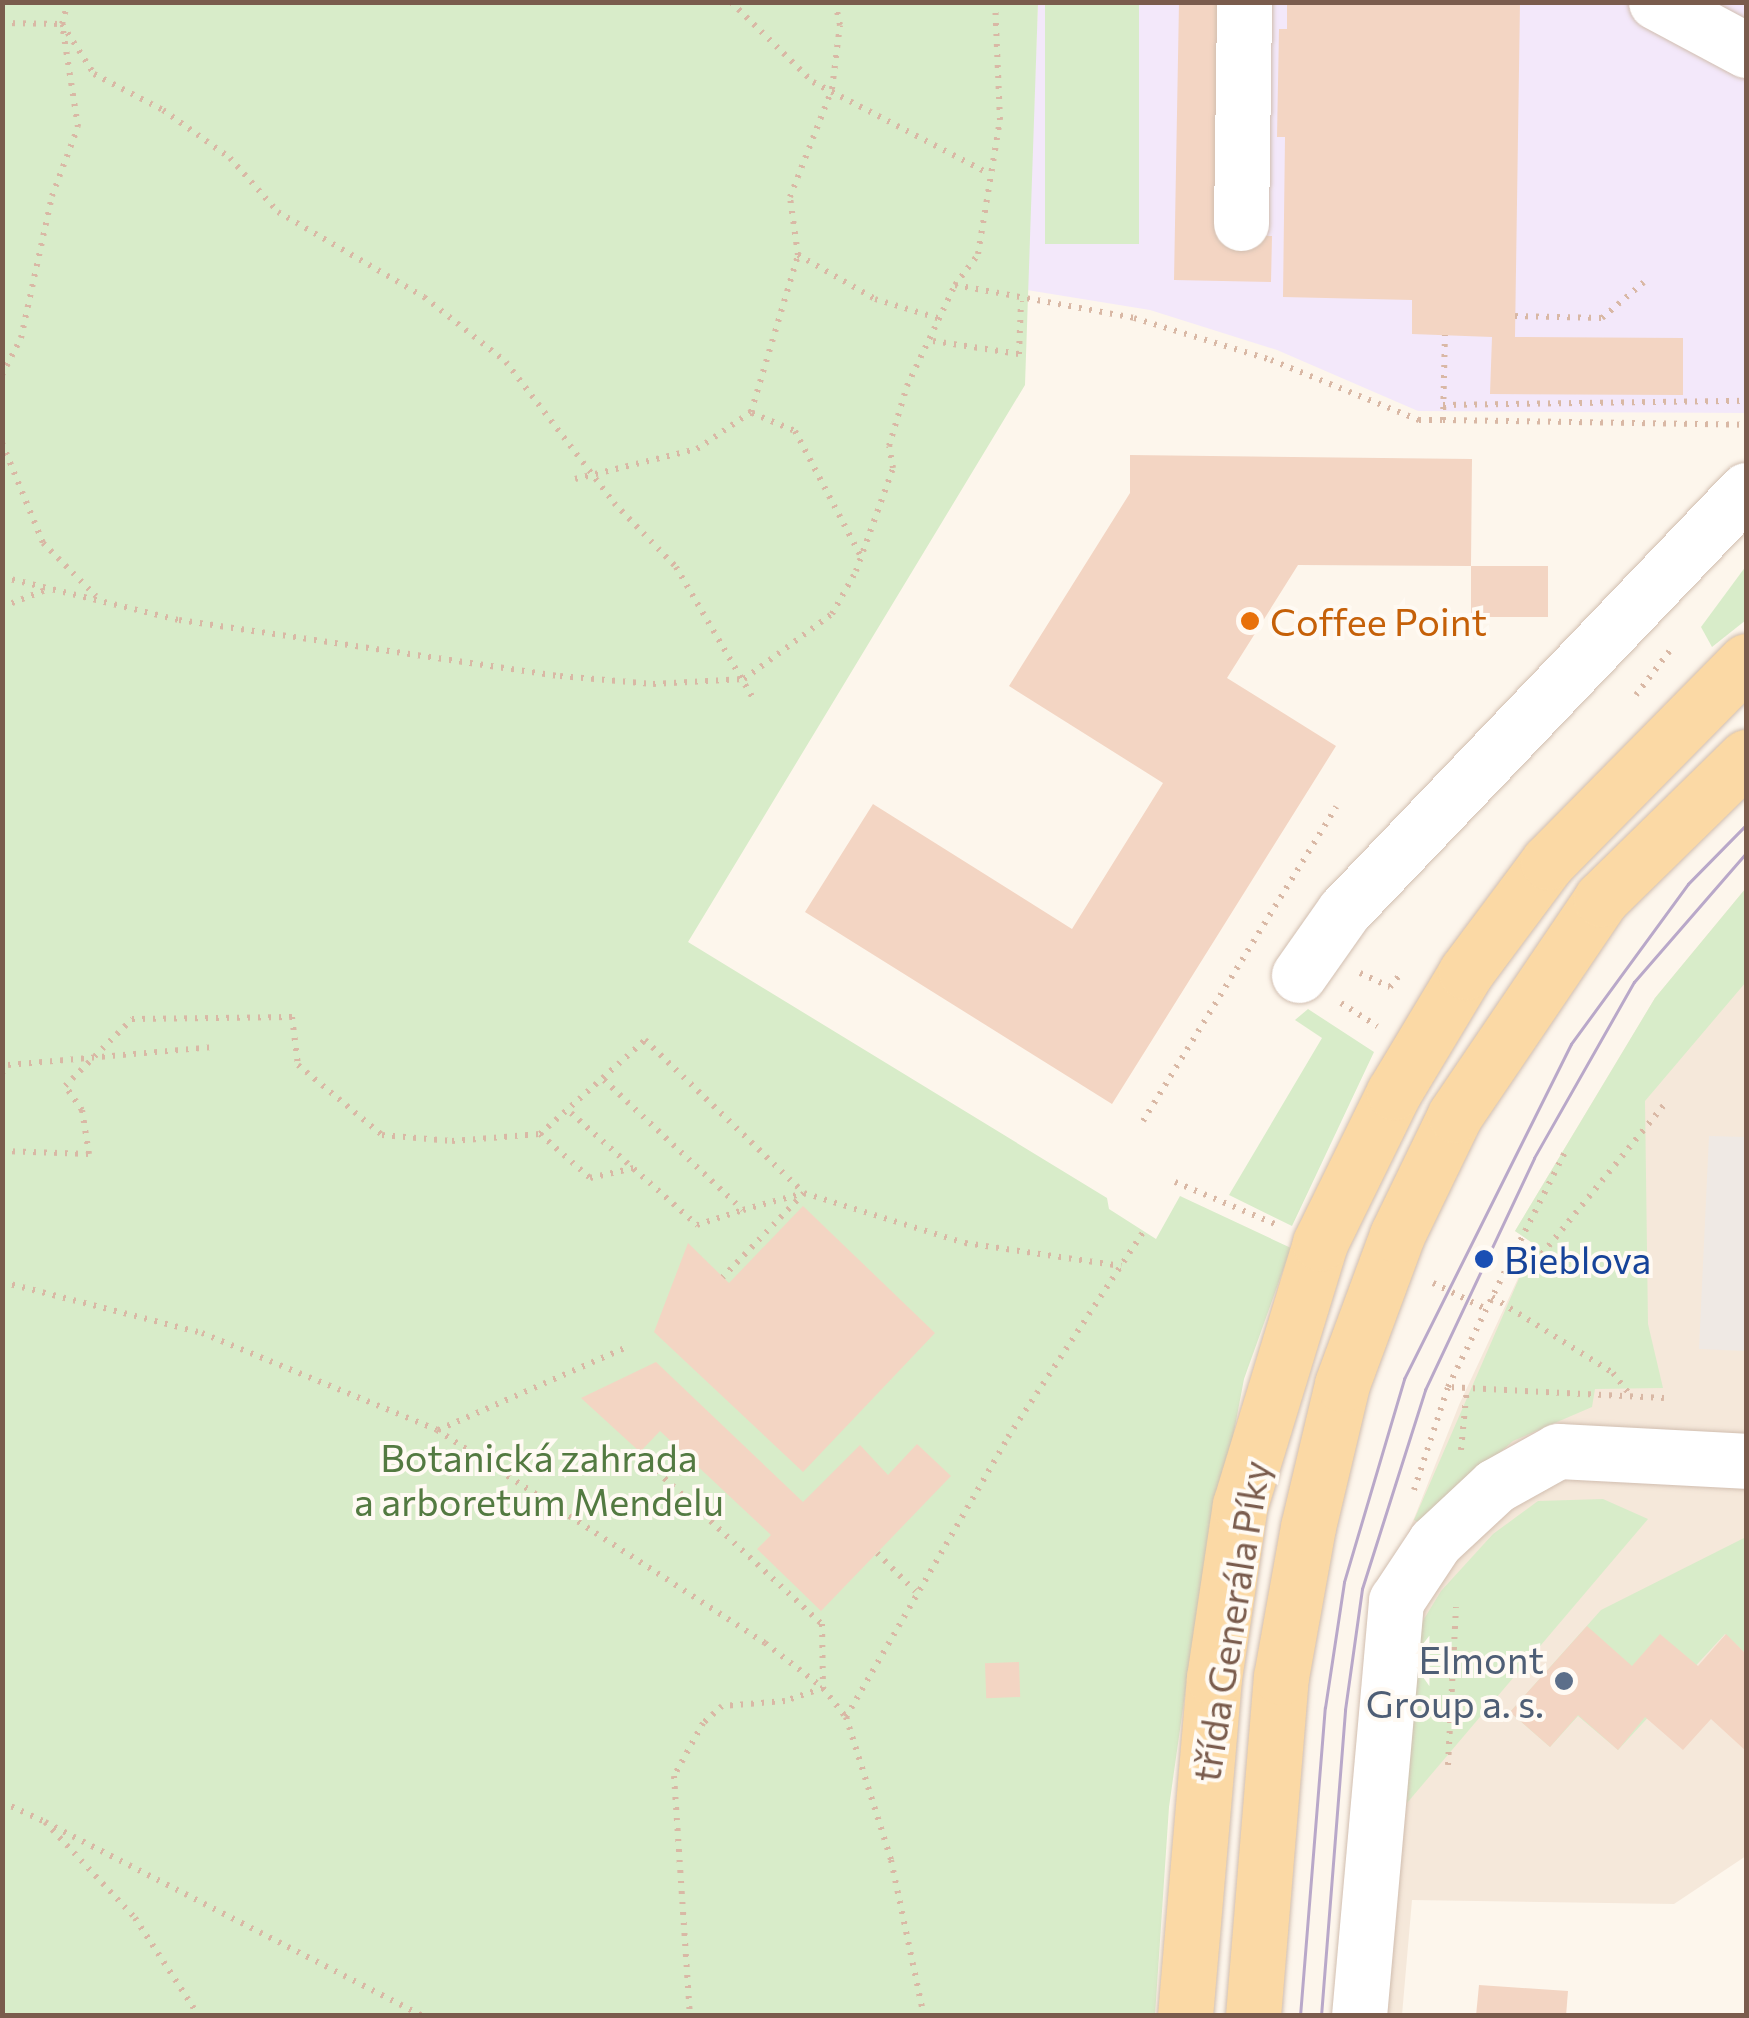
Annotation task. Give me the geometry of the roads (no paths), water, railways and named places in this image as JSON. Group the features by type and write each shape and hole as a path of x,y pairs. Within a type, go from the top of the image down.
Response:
{"main road":[{"name":"třída Generála Píky","path":"1184,2016 1214,1678 1240,1505 1320,1243 1394,1092 1466,972 1548,862 1746,662"},
{"name":"třída Generála Píky","path":"1253,2016 1282,1677 1308,1527 1342,1384 1397,1235 1455,1115 1534,990 1601,899 1746,757"}],"street":[{"path":"1241,222 1244,2"},
{"path":"1656,2 1746,50"},
{"path":"1299,975 1344,911 1746,490"},
{"path":"1359,2016 1396,1601 1432,1512 1494,1486 1558,1450 1746,1462"}],"tram line":[{"path":"1300,2016 1325,1708 1344,1582 1404,1379 1571,1044 1688,884 1746,825"},
{"path":"1321,2016 1345,1710 1362,1589 1425,1390 1534,1158 1634,982 1746,853"}],"place":[{"name":"Coffee Point","path":"1250,621"},
{"name":"Bieblova","path":"1484,1259"},
{"name":"Elmont Group a. s.","path":"1564,1681"}],"park label":[{"name":"Botanická zahrada a arboretum Mendelu","path":"539,1479"}]}
